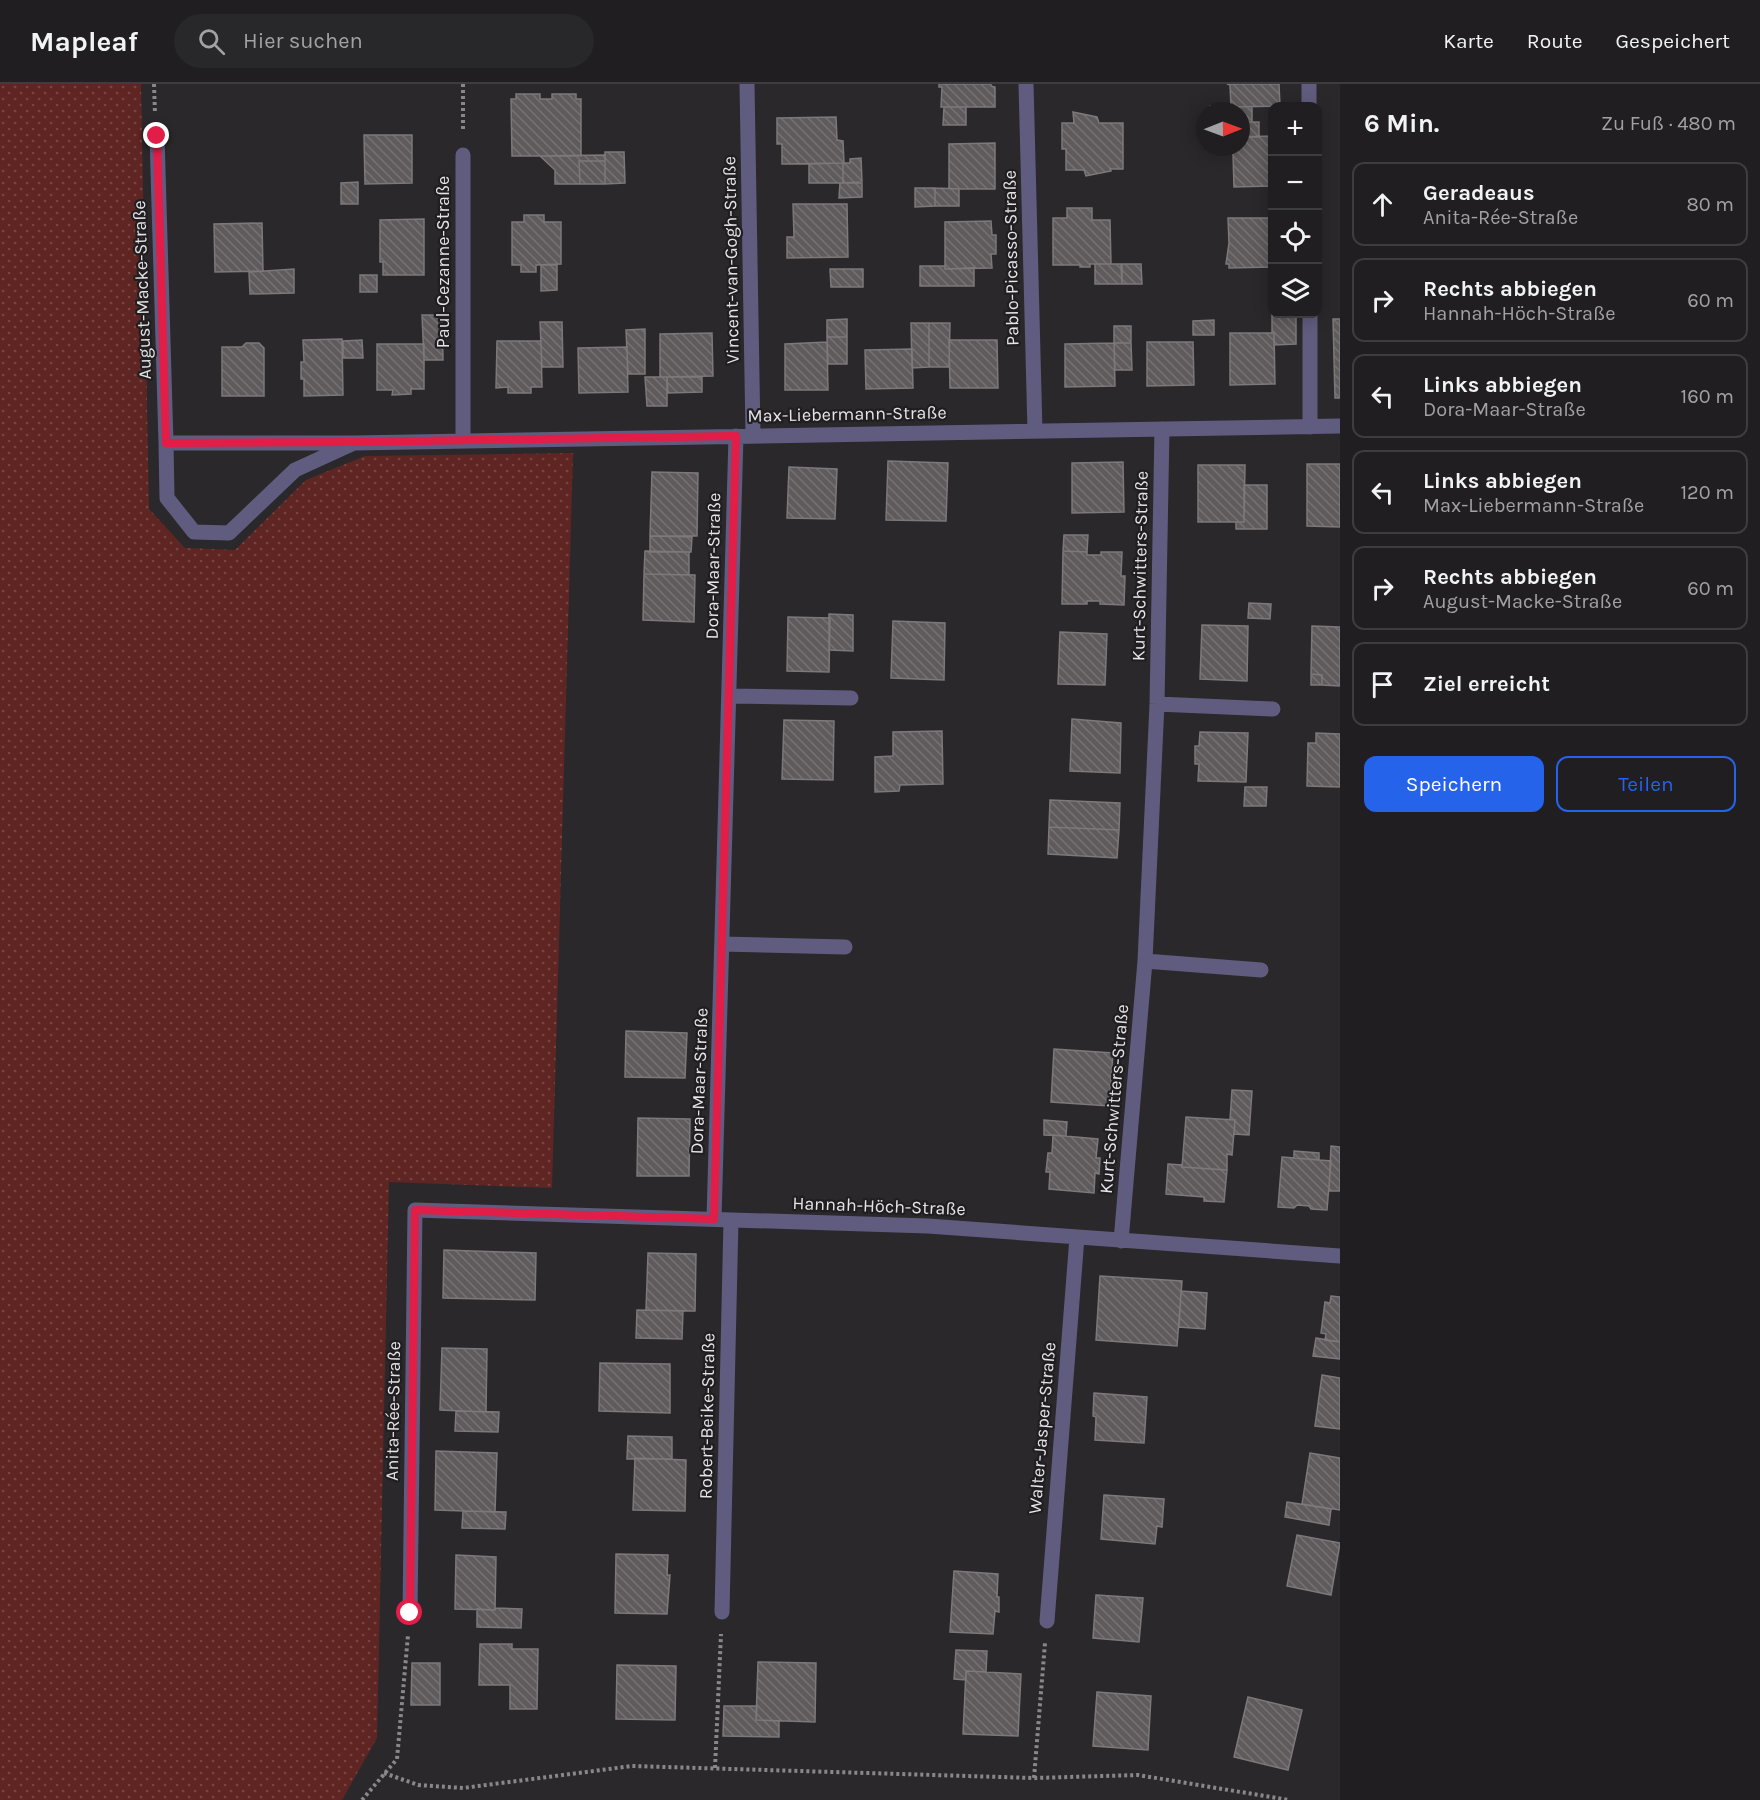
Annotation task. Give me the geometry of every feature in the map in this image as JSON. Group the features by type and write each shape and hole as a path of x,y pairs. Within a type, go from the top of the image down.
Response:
{"street":[{"name":"Vincent-van-Gogh-Straße","path":"747,84 753,435"},
{"name":"Pablo-Picasso-Straße","path":"1026,84 1035,431"},
{"path":"1309,84 1309,102"},
{"name":"August-Macke-Straße","path":"157,136 166,443"},
{"name":"Paul-Cezanne-Straße","path":"463,155 463,440"},
{"path":"1310,318 1311,426"},
{"name":"Max-Liebermann-Straße","path":"354,442 295,470 229,533 194,532 167,498 166,443 1340,426"},
{"name":"Kurt-Schwitters-Straße","path":"1122,1241 1145,961 1157,704 1162,429"},
{"name":"Dora-Maar-Straße","path":"714,1219 736,436"},
{"path":"729,696 851,698"},
{"path":"1157,704 1273,709"},
{"path":"722,944 845,947"},
{"path":"1145,961 1261,970"},
{"name":"Hannah-Höch-Straße","path":"415,1210 928,1226 1340,1256"},
{"name":"Anita-Rée-Straße","path":"410,1613 415,1210"},
{"name":"Robert-Beike-Straße","path":"722,1612 731,1220"},
{"name":"Walter-Jasper-Straße","path":"1047,1621 1077,1237"}],"path":[{"name":"Paul-Cezanne-Straße","path":"463,84 463,155"},
{"path":"716,1768 722,1612"},
{"path":"362,1800 397,1759 410,1613"},
{"path":"1035,1778 1047,1621"},
{"path":"384,1773 418,1785 463,1788 632,1766 1035,1778 1138,1775 1289,1800"}],"shaded area":[{"path":"0,84 141,84 149,509 185,548 235,550 306,480 365,456 573,453 552,1188 389,1182 377,1738 342,1800 0,1800"}],"building":[{"path":"939,84 991,84 995,87 995,107 941,107 942,87 939,87"},
{"path":"1227,84 1279,84 1280,102 1268,102 1268,106 1250,107 1250,102 1231,102 1230,85"},
{"path":"516,94 540,94 540,99 552,99 552,94 576,94 576,99 581,99 581,156 512,156 511,99 516,99"},
{"path":"944,107 966,107 966,125 943,125"},
{"path":"1250,107 1252,107 1252,122 1250,122"},
{"path":"1073,112 1097,117 1099,123 1123,123 1123,169 1110,169 1111,171 1086,176 1084,170 1066,170 1066,149 1062,149 1062,123 1074,123"},
{"path":"836,117 837,140 843,141 844,163 782,164 782,144 777,144 777,118"},
{"path":"1250,122 1259,122 1259,137 1250,137"},
{"path":"364,135 412,135 412,183 365,184"},
{"path":"1268,136 1268,186 1234,187 1233,156 1250,156 1250,137"},
{"path":"995,143 995,189 949,189 949,144"},
{"path":"605,152 624,152 625,183 605,184"},
{"path":"605,155 605,161 579,161 580,184 555,184 555,170 540,156"},
{"path":"861,158 862,182 843,183 843,163 850,163 850,159"},
{"path":"579,161 605,161 605,184 580,184"},
{"path":"843,163 843,183 809,183 809,164"},
{"path":"358,182 358,204 341,204 341,183"},
{"path":"840,183 862,183 862,197 839,198"},
{"path":"915,188 935,188 935,206 915,207"},
{"path":"935,188 959,189 959,206 935,206"},
{"path":"793,204 847,204 848,257 787,258 787,237 794,237"},
{"path":"1067,208 1092,208 1092,220 1110,220 1111,264 1090,264 1090,267 1053,265 1053,218 1067,218"},
{"path":"524,215 544,215 544,222 561,222 561,264 536,265 536,272 521,272 521,265 512,265 512,222 524,222"},
{"path":"1228,218 1268,218 1268,267 1229,268 1229,264 1226,264 1229,243"},
{"path":"424,219 424,275 383,275 383,262 380,262 380,220"},
{"path":"991,221 992,235 996,235 996,254 991,254 992,268 945,269 945,222"},
{"path":"262,223 263,271 215,272 214,224"},
{"path":"1095,264 1122,264 1122,284 1095,284"},
{"path":"1121,264 1141,264 1142,284 1122,284"},
{"path":"541,265 557,265 557,290 541,291"},
{"path":"920,266 945,266 945,269 974,268 974,286 920,286"},
{"path":"294,269 294,293 250,294 249,272"},
{"path":"830,269 863,269 863,287 831,287"},
{"path":"360,275 377,275 377,292 360,292"},
{"path":"422,315 442,315 443,360 424,360"},
{"path":"1272,318 1296,318 1296,344 1274,345 1274,333 1272,333"},
{"path":"847,319 847,337 827,337 827,320"},
{"path":"1333,319 1340,319 1340,398 1335,398"},
{"path":"1214,320 1214,335 1193,335 1193,321"},
{"path":"540,322 562,322 563,367 542,367"},
{"path":"911,323 929,323 929,367 912,368"},
{"path":"929,323 950,323 949,367 929,367"},
{"path":"1114,326 1131,326 1131,343 1114,343"},
{"path":"645,329 645,374 628,374 626,330"},
{"path":"712,333 713,376 660,377 660,334"},
{"path":"1230,333 1274,333 1275,384 1230,385"},
{"path":"827,337 847,337 847,364 828,364"},
{"path":"342,339 343,395 304,396 304,379 301,379 301,362 304,362 303,340"},
{"path":"362,340 363,358 343,358 343,341"},
{"path":"949,340 997,340 998,388 950,388"},
{"path":"497,341 541,341 542,387 531,387 531,393 508,393 508,387 496,388"},
{"path":"827,342 828,390 785,390 785,344"},
{"path":"1147,342 1193,342 1194,385 1147,386"},
{"path":"246,343 259,343 264,348 264,396 222,396 222,347 242,347"},
{"path":"1114,343 1131,343 1132,370 1115,370"},
{"path":"1114,343 1115,386 1065,387 1065,344"},
{"path":"377,344 424,344 424,389 411,389 411,394 392,395 393,390 377,390"},
{"path":"627,347 628,392 579,393 578,348"},
{"path":"912,349 913,388 866,389 865,350"},
{"path":"645,377 667,377 667,406 647,406"},
{"path":"667,377 702,377 702,392 668,393"},
{"path":"888,461 948,463 946,521 886,520"},
{"path":"1123,462 1124,512 1072,513 1072,463"},
{"path":"1307,464 1340,464 1340,527 1307,526"},
{"path":"1198,465 1245,465 1244,522 1198,522"},
{"path":"789,467 837,469 835,519 787,518"},
{"path":"652,472 698,473 697,536 650,536"},
{"path":"1244,485 1267,485 1267,529 1236,529 1236,522 1244,522"},
{"path":"1064,535 1088,535 1087,552 1063,551"},
{"path":"650,536 692,537 691,552 650,552"},
{"path":"645,551 689,552 689,575 644,574"},
{"path":"1063,551 1087,552 1087,555 1122,552 1121,576 1125,576 1124,605 1100,604 1100,601 1087,601 1087,604 1062,604"},
{"path":"644,574 695,575 694,622 643,620"},
{"path":"1249,603 1271,604 1270,619 1248,618"},
{"path":"829,614 853,615 853,651 829,650"},
{"path":"788,617 830,618 829,672 787,671"},
{"path":"893,621 945,623 944,680 891,678"},
{"path":"1202,625 1248,626 1247,681 1200,679"},
{"path":"1312,626 1340,627 1340,686 1322,685 1322,675 1311,674"},
{"path":"1060,632 1107,634 1105,685 1058,684"},
{"path":"1311,674 1322,675 1322,685 1311,685"},
{"path":"1072,719 1121,723 1120,773 1070,771"},
{"path":"784,720 834,721 833,780 782,779"},
{"path":"942,731 943,784 900,785 899,791 875,792 875,757 893,756 893,732"},
{"path":"1200,732 1248,733 1246,782 1198,781 1199,764 1195,764 1195,746 1199,746"},
{"path":"1316,733 1340,734 1340,787 1307,786 1308,743 1316,743"},
{"path":"1245,787 1267,787 1266,806 1244,806"},
{"path":"1050,800 1120,803 1119,830 1049,827"},
{"path":"1049,827 1119,830 1117,858 1048,854"},
{"path":"626,1031 687,1033 685,1078 625,1077"},
{"path":"1054,1049 1113,1053 1109,1106 1051,1102"},
{"path":"1232,1090 1252,1091 1249,1135 1234,1134 1235,1120 1230,1120"},
{"path":"1186,1117 1235,1120 1232,1155 1227,1154 1227,1170 1182,1167"},
{"path":"638,1118 690,1119 689,1176 637,1176"},
{"path":"1044,1120 1067,1122 1066,1136 1044,1135"},
{"path":"1053,1135 1098,1139 1096,1158 1100,1158 1099,1174 1095,1173 1094,1193 1049,1189 1050,1172 1046,1172 1048,1153 1052,1153"},
{"path":"1331,1146 1340,1147 1340,1191 1329,1191"},
{"path":"1294,1151 1319,1153 1319,1160 1294,1158"},
{"path":"1282,1157 1331,1161 1327,1210 1297,1205 1294,1208 1278,1207"},
{"path":"1168,1164 1227,1170 1224,1202 1204,1201 1204,1197 1166,1194"},
{"path":"444,1250 536,1253 535,1300 443,1298"},
{"path":"648,1253 696,1254 695,1311 646,1310"},
{"path":"1100,1276 1182,1281 1177,1346 1096,1340"},
{"path":"1181,1291 1207,1293 1205,1329 1179,1327"},
{"path":"1331,1296 1340,1297 1340,1342 1325,1340 1326,1334 1321,1333 1325,1302 1330,1303"},
{"path":"637,1310 683,1311 682,1339 636,1338"},
{"path":"1316,1338 1340,1342 1340,1359 1313,1356"},
{"path":"442,1348 487,1349 486,1412 440,1410"},
{"path":"600,1363 670,1364 670,1413 599,1411"},
{"path":"1322,1375 1340,1378 1340,1429 1315,1426"},
{"path":"1094,1393 1147,1397 1144,1443 1095,1440"},
{"path":"456,1411 499,1412 498,1432 455,1431"},
{"path":"628,1436 672,1437 672,1459 627,1459"},
{"path":"436,1451 497,1453 495,1512 435,1510"},
{"path":"1310,1453 1340,1458 1340,1510 1302,1504"},
{"path":"635,1458 686,1460 685,1511 633,1510"},
{"path":"1104,1495 1164,1499 1162,1527 1157,1526 1155,1544 1101,1539"},
{"path":"1287,1502 1331,1509 1329,1525 1285,1517"},
{"path":"463,1511 506,1512 505,1529 462,1528"},
{"path":"1297,1535 1340,1543 1331,1595 1287,1586"},
{"path":"616,1554 668,1555 667,1575 670,1575 667,1614 615,1613"},
{"path":"456,1555 496,1557 495,1610 455,1609"},
{"path":"954,1571 998,1574 999,1612 995,1611 993,1634 950,1632"},
{"path":"1096,1595 1143,1598 1139,1642 1093,1638"},
{"path":"495,1608 522,1609 521,1628 477,1627 477,1609 495,1610"},
{"path":"480,1644 512,1644 512,1649 538,1649 537,1709 510,1709 510,1685 479,1685"},
{"path":"956,1650 987,1651 986,1672 966,1671 966,1680 954,1679"},
{"path":"758,1662 816,1663 815,1722 756,1720"},
{"path":"412,1663 440,1663 440,1705 411,1705"},
{"path":"617,1665 676,1666 675,1720 616,1719"},
{"path":"966,1671 1021,1674 1018,1736 963,1734"},
{"path":"1097,1692 1151,1696 1148,1750 1093,1746"},
{"path":"1248,1697 1302,1710 1288,1770 1234,1757"},
{"path":"724,1706 757,1706 756,1720 779,1721 779,1737 723,1736"}],"route":[{"path":"157,136 166,443 736,436 714,1219 415,1210 410,1613"}]}
